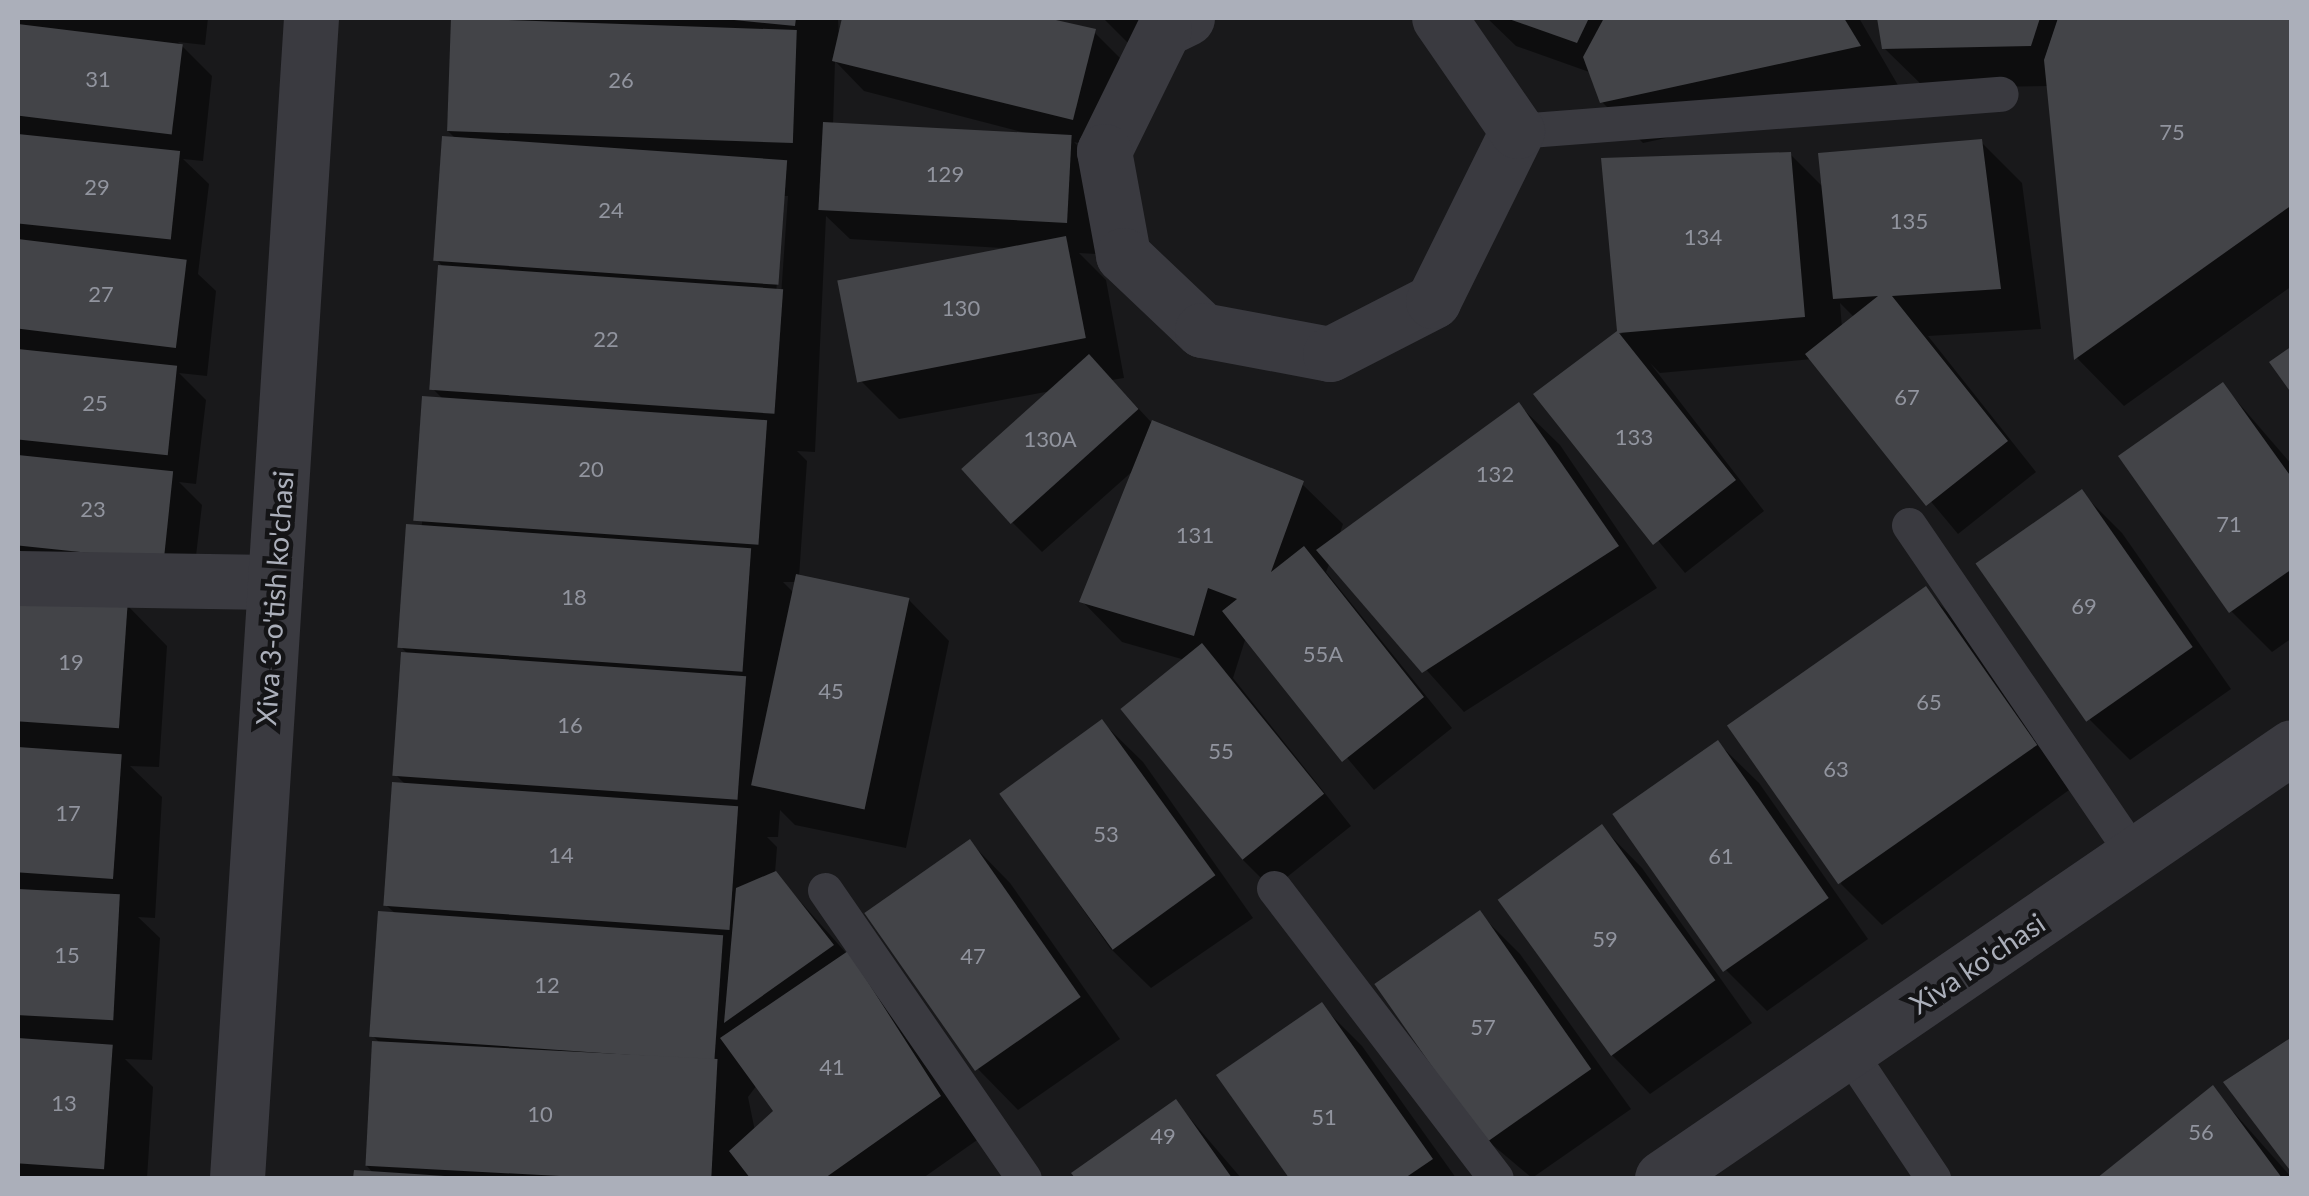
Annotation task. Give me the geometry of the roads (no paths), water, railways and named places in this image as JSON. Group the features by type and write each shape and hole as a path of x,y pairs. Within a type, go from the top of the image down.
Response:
{"street":[{"name":"Xiva 3-o'tish ko'chasi","path":"237,1178 311,18"},
{"path":"1187,18 1164,29 1104,151 1123,255 1202,330 1330,354 1433,301 1517,131 1439,18"},
{"path":"18,578 276,582"},
{"name":"Xiva ko'chasi","path":"1662,1178 2292,747"}],"lane":[{"path":"1517,131 2001,94"},
{"path":"1909,525 2134,855"},
{"path":"1274,888 1496,1178"},
{"path":"825,890 1024,1178"},
{"path":"1848,1051 1933,1178"}]}
